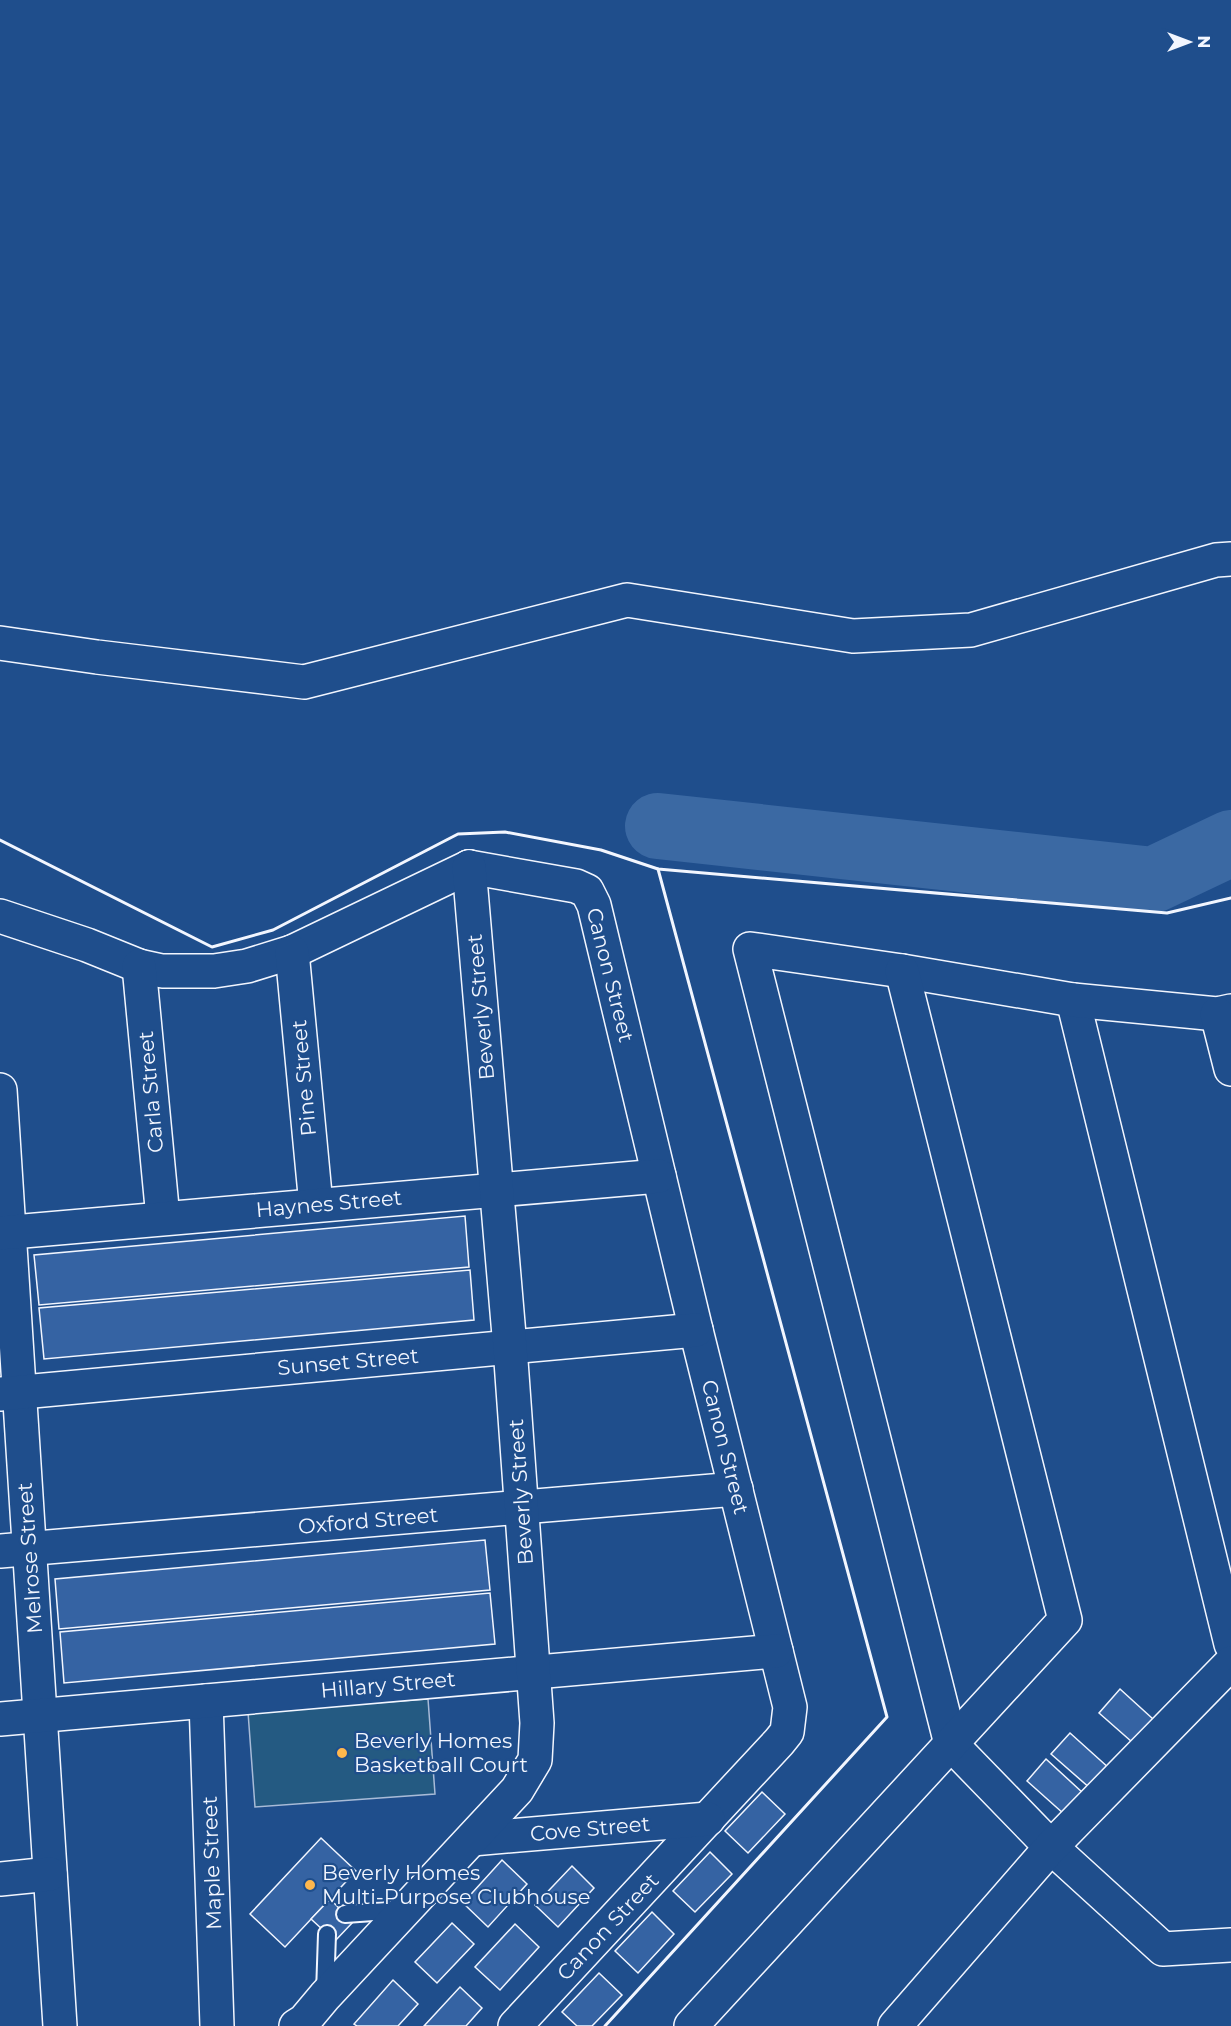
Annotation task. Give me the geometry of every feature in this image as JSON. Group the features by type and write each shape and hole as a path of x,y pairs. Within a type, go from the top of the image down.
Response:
{"street":[{"path":"0,642 97,657 304,682 627,600 853,636 971,630 1216,560 1231,560"},
{"path":"0,916 87,945 140,966 162,971 214,971 247,966 292,952 469,867"},
{"name":"Canon Street","path":"469,867 576,886 587,891 594,905 696,1330 790,1707 787,1732 515,2026"},
{"name":"Beverly Street","path":"296,2026 304,2021 517,1790 534,1760 537,1723 534,1672 510,1347 469,867"},
{"path":"1231,1069 1224,1013 1072,1000 902,971 750,949 951,1744 1051,1847 1163,1948 1231,1945"},
{"name":"Pine Street","path":"292,952 316,1205"},
{"name":"Carla Street","path":"140,966 163,1218"},
{"path":"691,2026 1065,1620 902,971"},
{"path":"1072,1000 1231,1644"},
{"name":"Melrose Street","path":"0,1090 15,1550 40,1715 60,2026"},
{"name":"Haynes Street","path":"5,1232 659,1176"},
{"name":"Sunset Street","path":"10,1393 696,1330"},
{"name":"Oxford Street","path":"15,1550 736,1489"},
{"name":"Hillary Street","path":"0,1719 776,1651"},
{"path":"895,2026 1051,1847 1231,1663"},
{"name":"Maple Street","path":"206,1701 217,2026"},
{"name":"Cove Street","path":"472,1839 708,1818"},
{"path":"0,1879 50,1874"}],"lane":[{"path":"345,1914 406,1910"},
{"path":"325,1996 327,1934"}],"shaded area":[{"name":"Beverly Homes Basketball Court","path":"428,1699 435,1794 255,1807 248,1712"}],"building":[{"path":"465,1216 469,1267 39,1305 34,1255"},
{"path":"470,1270 474,1320 44,1359 39,1308"},
{"path":"485,1540 490,1590 59,1629 55,1579"},
{"path":"490,1593 495,1644 64,1683 60,1632"},
{"path":"1120,1689 1153,1719 1132,1742 1099,1713"},
{"path":"1070,1733 1110,1769 1091,1789 1051,1754"},
{"path":"1046,1759 1083,1793 1064,1814 1027,1781"},
{"path":"762,1792 785,1814 748,1853 725,1831"},
{"name":"Beverly Homes Multi-Purpose Clubhouse","path":"321,1838 356,1871 285,1947 250,1914"},
{"path":"710,1852 732,1874 695,1912 673,1891"},
{"path":"502,1860 527,1884 488,1927 463,1903"},
{"path":"572,1866 594,1888 558,1927 535,1905"},
{"path":"330,1899 353,1922 335,1941 311,1919"},
{"path":"652,1912 674,1934 638,1973 615,1951"},
{"path":"452,1923 474,1944 437,1983 415,1962"},
{"path":"515,1924 539,1947 500,1990 475,1967"},
{"path":"599,1973 622,1995 592,2026 577,2026 562,2012"},
{"path":"393,1980 418,2004 398,2026 357,2026 354,2024"},
{"path":"460,1987 482,2008 466,2026 424,2026"}],"waterway":[{"path":"658,826 1153,880 1231,843"}],"wall":[{"path":"0,840 212,947 273,930 458,834 505,832 601,850 658,869 1167,913 1231,898"},
{"path":"605,2026 887,1717 658,869"}],"place":[{"name":"Beverly Homes Basketball Court","path":"342,1753"},
{"name":"Beverly Homes Multi-Purpose Clubhouse","path":"310,1885"}]}
